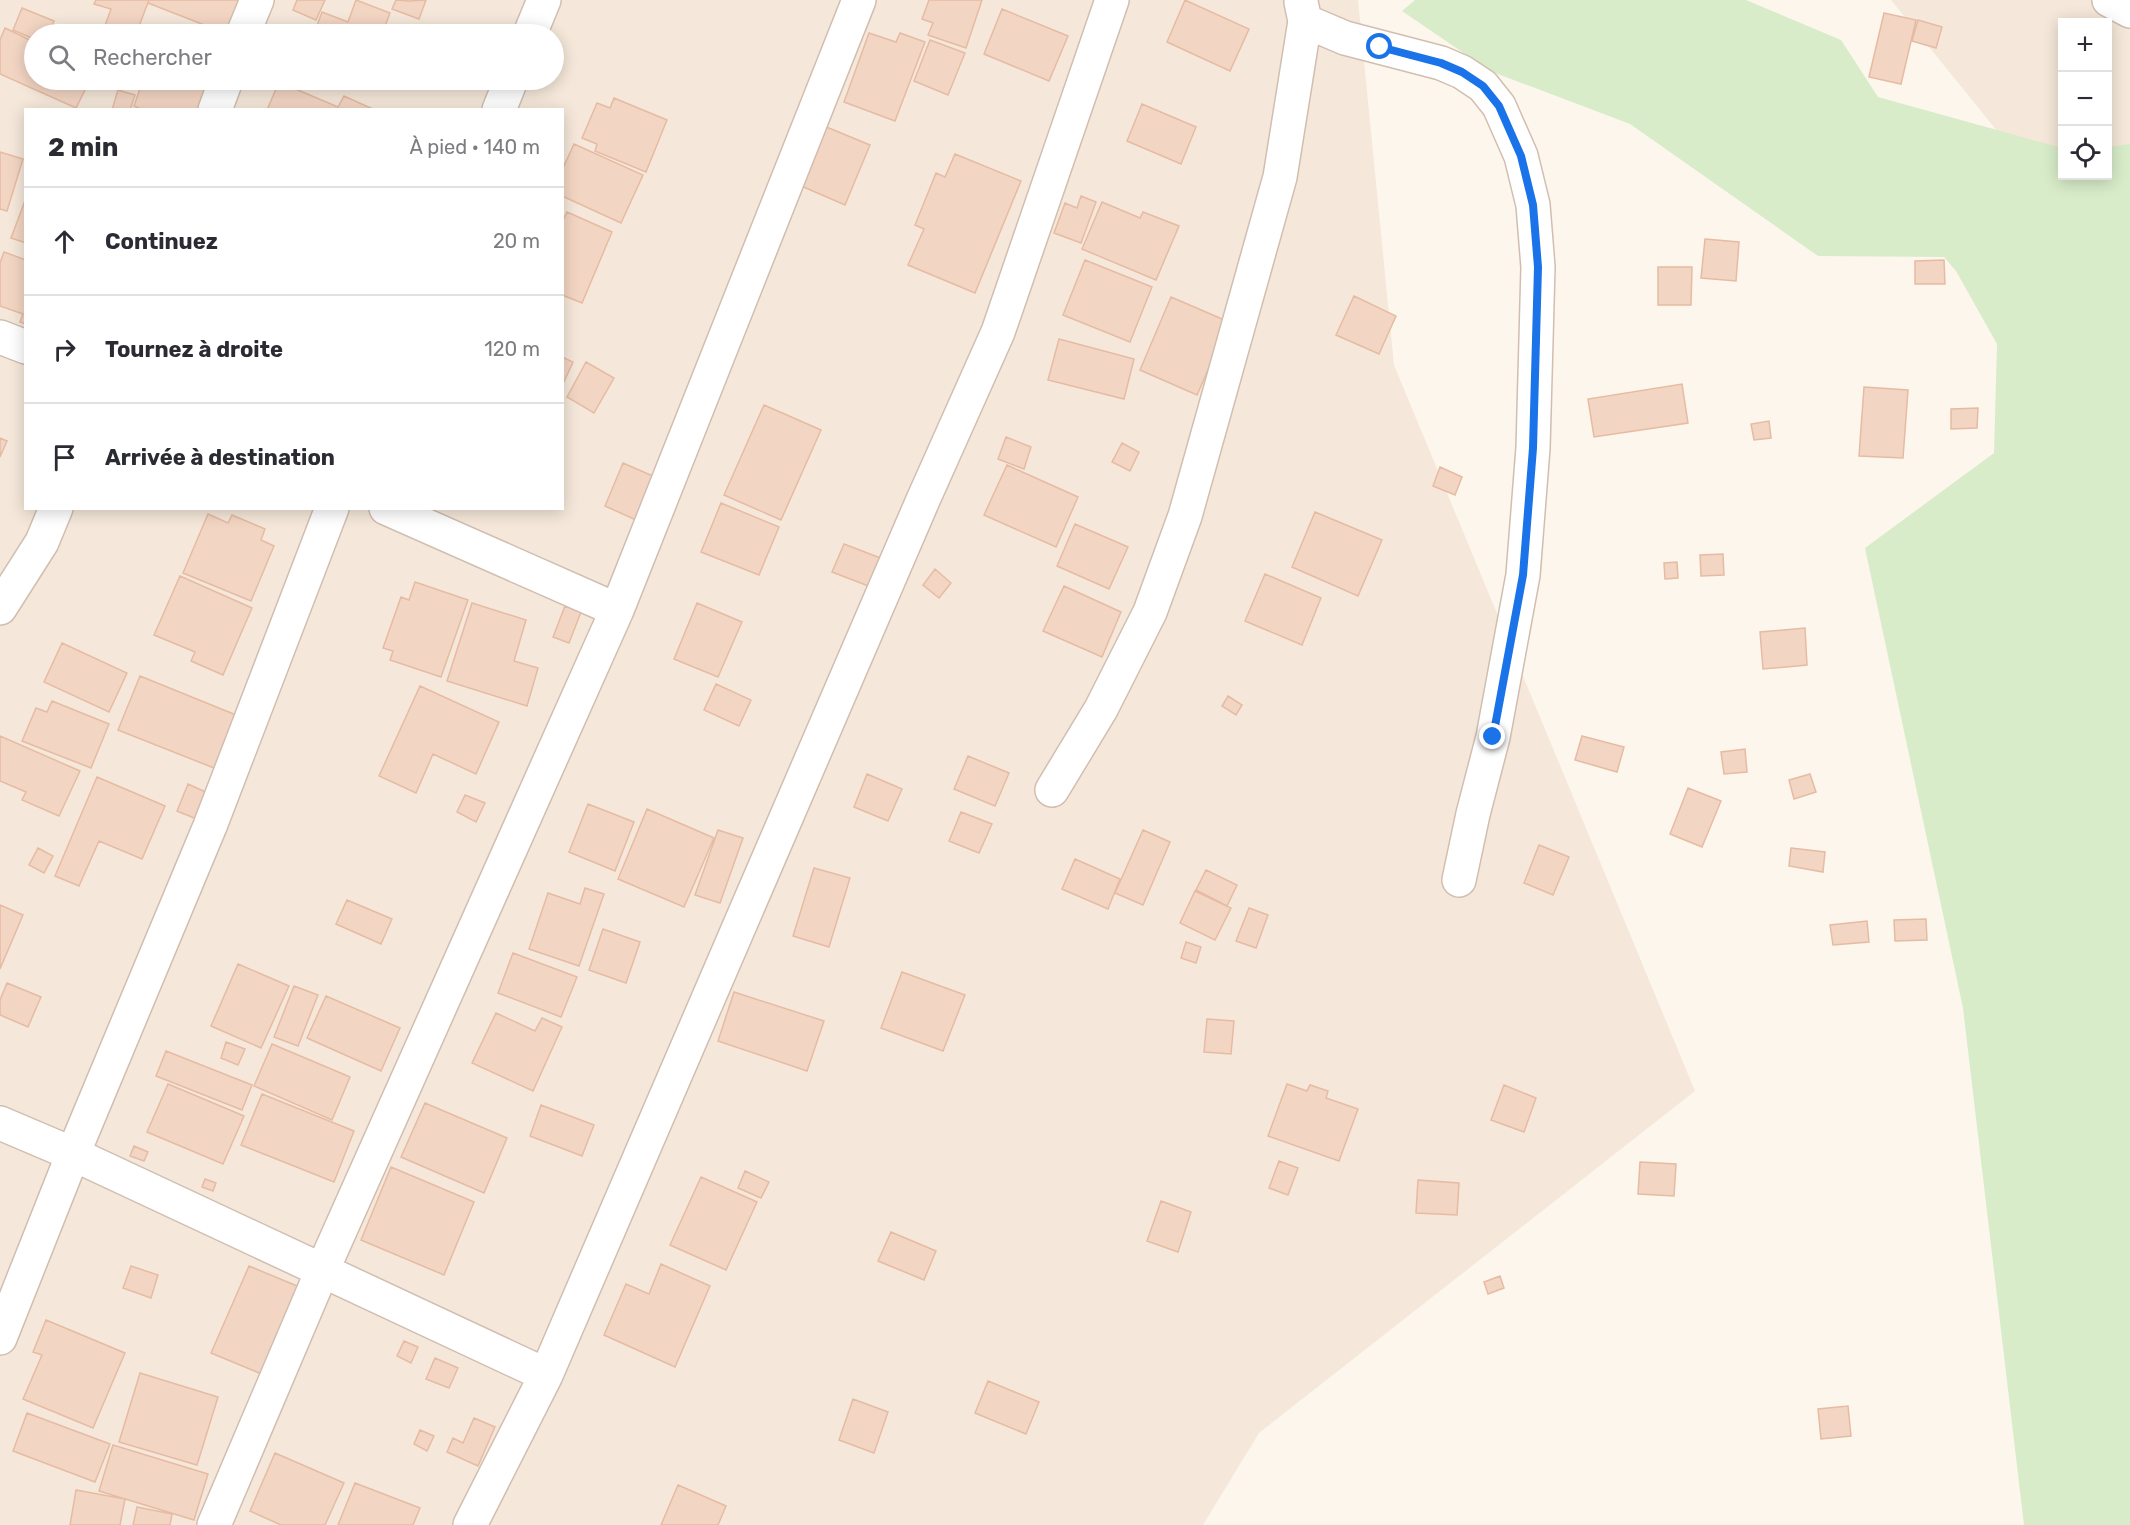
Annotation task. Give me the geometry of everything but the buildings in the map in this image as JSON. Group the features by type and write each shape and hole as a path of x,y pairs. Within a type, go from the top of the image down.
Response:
{"street":[{"path":"247,24 257,0"},
{"path":"534,24 544,0"},
{"path":"214,1525 322,1271 617,609 859,0"},
{"path":"470,1525 546,1375 923,500 998,332 1112,0"},
{"path":"1052,790 1101,709 1150,612 1185,516 1280,177 1303,10 1345,38 1441,63 1462,72 1483,86 1499,106 1521,156 1533,205 1538,290 1533,448 1523,575 1493,737 1459,880"},
{"path":"216,108 222,90"},
{"path":"499,108 507,90"},
{"path":"0,337 24,346"},
{"path":"0,608 42,542 55,510"},
{"path":"0,1338 73,1154 210,826 331,510"},
{"path":"391,510 617,609"},
{"path":"0,1123 73,1154 546,1375"}],"shaded area":[{"path":"0,0 1358,0 1394,365 1695,1091 1259,1433 1203,1525 0,1525"},
{"path":"1891,0 2130,0 2130,295"}],"green space":[{"path":"1415,0 1746,0 1841,40 1878,97 2058,147 2058,180 2112,180 2112,146 2130,144 2130,1525 2024,1525 1963,1008 1865,548 1994,453 1997,344 1956,271 1944,257 1818,256 1630,124 1490,71 1402,11"}],"route":[{"path":"1380,47 1441,63 1462,72 1483,86 1499,106 1521,156 1533,205 1538,267 1533,448 1523,575 1493,737"}]}
